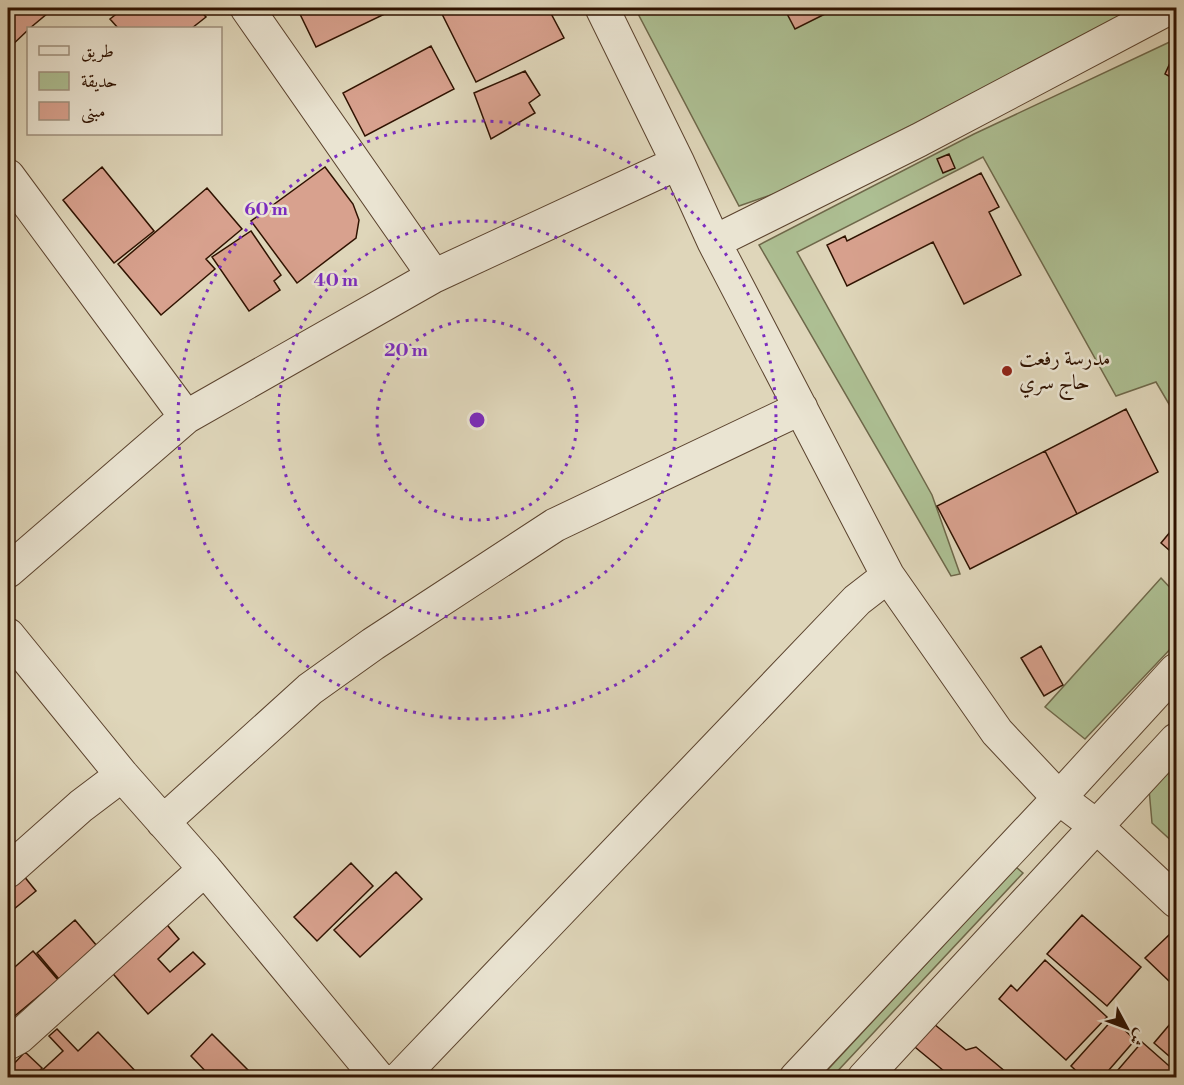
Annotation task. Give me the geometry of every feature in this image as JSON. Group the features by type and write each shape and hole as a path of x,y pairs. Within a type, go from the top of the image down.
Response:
{"street":[{"path":"247,8 434,276"},
{"path":"714,242 920,140 1169,8"},
{"path":"607,9 714,242 888,576 997,732 1059,798 1096,826 1176,901"},
{"path":"8,571 186,417 434,276 678,163"},
{"path":"8,176 186,417"},
{"path":"163,822 310,689 373,644 555,525 801,408"},
{"path":"400,1077 857,600 888,576"},
{"path":"8,635 122,775 205,869 378,1077"},
{"path":"796,1077 1059,798 1176,670"},
{"path":"864,1077 1176,740"},
{"path":"8,871 81,806 122,775"},
{"path":"8,1043 19,1037 205,869"}],"green space":[{"path":"635,8 1140,8 828,175 739,206"},
{"path":"1176,39 1176,416 1156,382 1116,396 983,157 797,252 932,495 960,574 951,576 759,245 974,134"},
{"path":"1161,578 1176,594 1176,643 1085,739 1045,707"},
{"path":"1176,760 1176,845 1152,823 1149,789"},
{"path":"1016,867 1023,873 832,1077 820,1078"}],"building":[{"path":"8,8 54,8 31,27 27,27 27,31 8,49"},
{"path":"124,8 198,8 206,17 193,27 117,27 110,19"},
{"path":"297,8 389,8 391,11 316,47"},
{"path":"439,8 548,8 564,38 476,82"},
{"path":"784,8 837,8 795,29"},
{"path":"431,46 454,89 365,136 343,93"},
{"path":"1176,50 1176,80 1165,74"},
{"path":"525,71 540,95 529,103 535,113 491,139 474,93"},
{"path":"949,154 955,168 943,173 937,159"},
{"path":"102,167 154,231 114,263 63,200"},
{"path":"325,167 353,204 359,220 356,238 297,283 251,221"},
{"path":"981,173 999,207 989,212 1021,275 964,304 933,242 847,286 827,245 845,236 847,241"},
{"path":"207,188 242,229 206,259 215,269 161,315 118,264"},
{"path":"251,231 281,275 274,281 280,290 249,311 212,257"},
{"path":"1126,409 1158,472 1077,514 1045,451"},
{"path":"1045,451 1077,514 970,569 937,506"},
{"path":"1175,526 1176,528 1176,556 1161,543"},
{"path":"1041,646 1063,685 1044,696 1021,658"},
{"path":"351,863 373,886 317,941 294,917"},
{"path":"396,872 422,899 360,957 334,930"},
{"path":"23,875 36,891 8,914 8,888"},
{"path":"1082,915 1141,967 1107,1006 1047,954"},
{"path":"75,920 97,946 59,979 37,953"},
{"path":"163,920 179,939 158,959 170,972 193,952 205,964 148,1014 108,968"},
{"path":"1171,933 1176,938 1176,977 1171,983 1145,958"},
{"path":"33,951 58,980 10,1020 8,1018 8,973"},
{"path":"1045,960 1107,1017 1066,1060 999,999 1011,985 1017,991"},
{"path":"1176,1017 1176,1062 1154,1043"},
{"path":"1113,1019 1135,1040 1102,1078 1084,1078 1071,1066"},
{"path":"929,1020 966,1050 976,1047 1013,1078 948,1078 950,1076 910,1043"},
{"path":"57,1029 78,1051 98,1032 142,1078 40,1078 37,1075 63,1051 49,1036"},
{"path":"212,1034 252,1074 248,1078 212,1078 191,1056"},
{"path":"1142,1042 1176,1072 1176,1078 1111,1078"},
{"path":"25,1052 42,1068 33,1078 8,1078 8,1070"}],"place":[{"name":"مدرسة رفعت حاج سري","path":"1007,371"}]}
